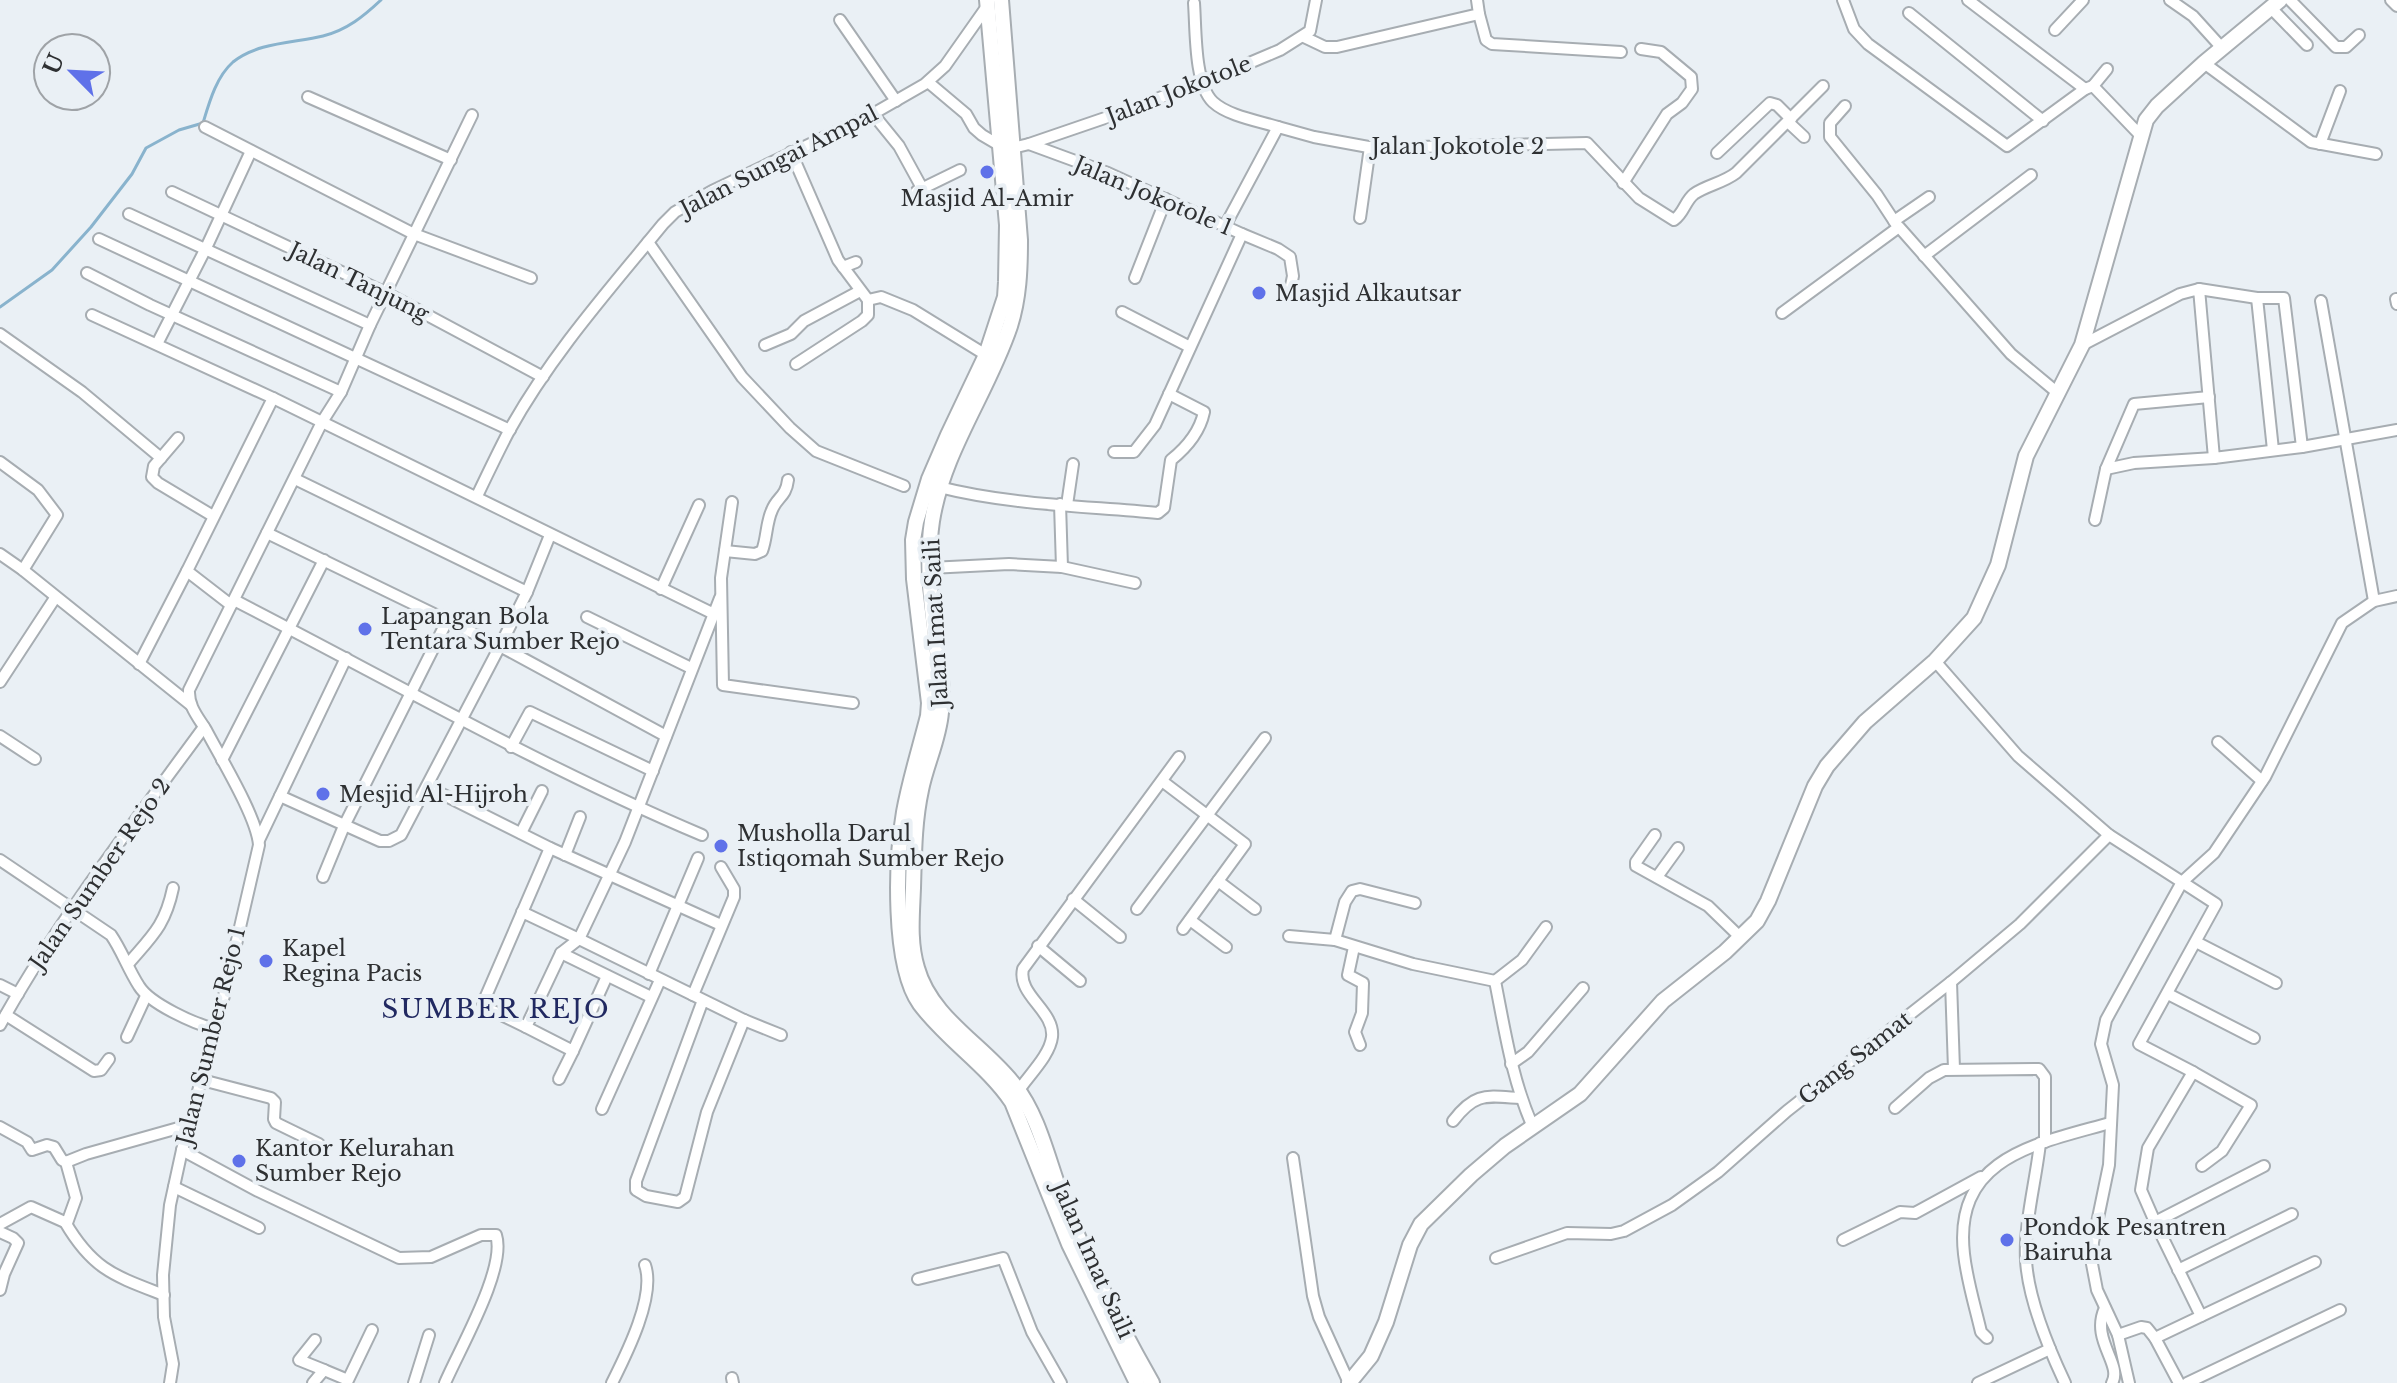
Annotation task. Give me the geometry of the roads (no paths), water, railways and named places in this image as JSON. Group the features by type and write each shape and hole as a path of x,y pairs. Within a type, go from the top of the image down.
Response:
{"main road":[{"name":"Jalan Imat Saili","path":"992,1 1004,148 1007,225 1005,297 986,355 929,479 913,540 914,579 929,703 913,859 912,933 917,971 938,1007 1019,1090 1077,1234 1152,1383"},
{"path":"1349,1383 1371,1356 1386,1322 1410,1245 1421,1224 1471,1175 1580,1094 1603,1072 1663,1001 1725,952 1757,921 1799,822 1827,766 1865,722 1965,631 1998,565 2026,456 2082,345 2140,135 2157,106 2276,4"},
{"name":"Jalan Imat Saili","path":"1004,148 1020,240 1017,300 998,358 939,487 932,520 931,605 942,697 938,727 904,816 900,938 905,975 921,1005 993,1078 1012,1102 1069,1244 1137,1382"}],"street":[{"path":"1316,0 1312,27 1304,37 1325,47 1337,47 1479,14"},
{"path":"1477,0 1486,40 1492,44 1621,52"},
{"path":"1843,0 1854,29 1868,44 2006,146 2089,88 2107,69"},
{"path":"1968,0 2089,88 2140,135"},
{"path":"2055,30 2083,0"},
{"path":"2170,0 2193,16 2222,48"},
{"path":"2290,0 2336,47 2346,47 2359,35"},
{"path":"2391,0 2397,6"},
{"name":"Jalan Sungai Ampal","path":"477,496 510,430 543,377 581,324 663,224 687,204 873,114 928,82 945,66 992,1"},
{"path":"1194,3 1201,81"},
{"path":"2276,4 2307,45"},
{"path":"1909,13 2043,121"},
{"path":"840,20 896,101"},
{"name":"Jalan Jokotole","path":"1004,148 1029,144 1140,106 1255,62 1304,37"},
{"path":"1623,183 1667,114 1689,95 1693,80 1661,52 1641,49"},
{"path":"2204,63 2299,136 2320,144 2376,154"},
{"name":"Jalan Jokotole 2","path":"1201,81 1212,102 1219,107 1314,137 1370,147 1582,143 1591,146 1639,198 1667,217 1677,219 1694,194 1736,173 1823,86"},
{"path":"928,82 966,114 982,135 1004,148"},
{"path":"2320,144 2340,91"},
{"path":"308,97 451,160"},
{"path":"1717,153 1770,103 1777,105 1804,137"},
{"path":"1845,106 1830,123 1828,132 1896,224 2011,354 2059,394"},
{"path":"873,114 899,146 922,188"},
{"path":"191,705 189,690 322,422 341,392 370,325 472,115"},
{"path":"205,127 414,234 531,278"},
{"path":"1225,226 1278,127"},
{"name":"Jalan Jokotole 1","path":"1029,144 1108,173 1242,234 1155,425 1139,448 1130,453 1114,452"},
{"path":"1360,218 1370,147"},
{"path":"157,344 251,151"},
{"path":"791,152 830,243 864,296 868,315 796,364"},
{"path":"907,202 922,188 960,170"},
{"path":"1924,256 2031,175"},
{"name":"Jalan Tanjung","path":"172,192 386,293 543,377"},
{"path":"1782,313 1929,197"},
{"path":"1135,278 1166,199"},
{"path":"129,214 370,325"},
{"path":"1242,234 1290,257 1293,276 1289,295"},
{"path":"99,239 510,430"},
{"path":"648,242 742,377 790,428 816,451 904,486"},
{"path":"843,267 856,262"},
{"path":"87,273 341,392"},
{"path":"2199,289 2214,458"},
{"path":"2082,345 2180,294 2199,289 2257,298 2284,298 2302,447"},
{"path":"765,345 791,334 804,321 864,296 881,297 913,310 986,355"},
{"path":"2257,298 2273,450"},
{"path":"2321,301 2374,601"},
{"path":"1122,312 1190,347"},
{"path":"92,315 477,496 712,613"},
{"path":"0,334 82,392 161,458"},
{"path":"939,487 989,497 1158,513 1162,511 1169,463 1185,448 1202,421 1204,412 1168,397"},
{"path":"2095,520 2099,489 2134,404 2209,397"},
{"path":"139,664 273,398"},
{"path":"2106,469 2134,463 2214,458 2302,447 2397,430"},
{"path":"178,438 153,472 155,480 213,516"},
{"path":"0,462 38,490 58,516 23,570"},
{"path":"1062,567 1064,504 1073,464"},
{"path":"295,479 527,592"},
{"path":"725,551 755,554 762,551 773,506 785,494 788,480"},
{"path":"732,502 720,598 724,687 853,703"},
{"path":"661,589 699,505"},
{"path":"267,533 500,646 666,736"},
{"path":"280,796 380,841 393,840 403,831 527,592 550,535"},
{"path":"0,554 191,705 222,760 259,840"},
{"path":"222,760 324,560"},
{"path":"930,568 1009,564 1062,567 1135,583"},
{"path":"187,571 232,603 289,628 511,747 702,835"},
{"path":"2129,1383 2118,1335 2097,1290 2092,1264 2093,1242 2109,1165 2113,1085 2101,1044 2106,1020 2182,882 2214,853 2262,781 2342,623 2374,601 2397,596"},
{"path":"0,682 55,598"},
{"path":"526,1027 561,953 579,939 609,875 720,598"},
{"path":"587,617 691,668"},
{"path":"323,877 344,826 447,621"},
{"name":"Jalan Sumber Rejo 1","path":"170,1383 173,1364 164,1317 165,1252 182,1150 215,1029 259,840 346,658"},
{"path":"1935,661 2018,756 2109,835 2216,902 2139,1044 2251,1105 2222,1151 2202,1166"},
{"path":"511,747 531,712 653,771"},
{"name":"Jalan Sumber Rejo 2","path":"3,1020 71,909 204,727"},
{"path":"0,736 35,759"},
{"path":"1137,909 1265,738"},
{"path":"2218,742 2262,781"},
{"path":"1019,1090 1047,1051 1052,1036 1050,1025 1023,983 1021,976 1028,960 1179,757"},
{"path":"1162,781 1245,844 1186,925 1226,947"},
{"path":"428,787 550,848 721,925"},
{"path":"521,833 542,791"},
{"path":"565,855 580,817"},
{"path":"1655,835 1635,863 1708,906 1740,937"},
{"name":"Gang Samat","path":"1496,1258 1576,1232 1611,1234 1624,1231 1672,1205 1718,1172 1787,1111 2020,924 2109,835"},
{"path":"550,848 483,1003 485,1007 573,1051"},
{"path":"1657,877 1678,848"},
{"path":"649,974 698,858"},
{"path":"0,860 111,935 146,996 196,1024 215,1029"},
{"path":"721,867 735,893 721,925 636,1181 636,1190 646,1196 678,1202 685,1197 707,1112 744,1020"},
{"path":"1218,881 1255,909"},
{"path":"128,964 145,948 164,921 173,888"},
{"path":"1335,940 1347,897 1352,891 1360,889 1415,903"},
{"path":"1073,899 1120,937"},
{"path":"522,912 781,1035"},
{"path":"1289,936 1335,940 1413,964 1495,981 1522,960 1546,927"},
{"path":"2196,942 2276,983"},
{"path":"1038,946 1080,981"},
{"path":"1354,947 1348,975 1363,983 1362,1013 1355,1032 1360,1045"},
{"path":"561,953 651,997"},
{"path":"559,1079 607,976"},
{"path":"602,1109 660,980"},
{"path":"1495,981 1511,1064 1520,1098 1533,1127"},
{"path":"1951,982 1954,1069"},
{"path":"0,985 18,994"},
{"path":"1511,1064 1528,1052 1583,988"},
{"path":"2168,994 2254,1038"},
{"path":"127,1037 146,996"},
{"path":"3,1020 94,1071 101,1070 109,1059"},
{"path":"1895,1108 1934,1074 1954,1069 2024,1068 2042,1071 2045,1077 2043,1143 2027,1233 2026,1261 2050,1349 2065,1383"},
{"path":"2193,1072 2148,1148 2141,1190 2201,1316"},
{"path":"202,1080 271,1098 275,1102 276,1123 319,1144"},
{"path":"1453,1121 1463,1107 1480,1096 1520,1098"},
{"path":"1843,1240 1900,1212 1915,1213 1985,1175 2004,1160 2043,1143 2110,1123"},
{"path":"66,1162 189,1125"},
{"path":"0,1127 27,1142 32,1150 47,1145 54,1147 66,1162 76,1198 69,1221 65,1222"},
{"path":"182,1150 258,1191 399,1258 431,1257 481,1235 496,1235 499,1249 483,1301 445,1383"},
{"path":"1293,1158 1313,1296 1319,1317 1349,1383"},
{"path":"2155,1222 2264,1166"},
{"path":"1985,1175 1973,1190 1967,1206 1964,1250 1981,1332 1987,1338"},
{"path":"174,1187 259,1228"},
{"path":"0,1224 31,1207 65,1222 80,1247 112,1274 164,1295"},
{"path":"2178,1270 2292,1214"},
{"path":"0,1232 13,1238 18,1245 0,1290"},
{"path":"918,1279 1000,1257 1005,1260 1032,1332 1061,1383"},
{"path":"2155,1338 2315,1262"},
{"path":"612,1383 631,1344 644,1301 648,1274 645,1265"},
{"path":"2105,1308 2100,1331 2116,1372 2112,1383"},
{"path":"2187,1383 2340,1310"},
{"path":"2118,1335 2147,1328 2179,1383"},
{"path":"315,1340 299,1360 348,1380 372,1330"},
{"path":"414,1383 429,1335"},
{"path":"1978,1383 2050,1349"},
{"path":"313,1383 324,1370"}],"waterway":[{"path":"0,307 52,270 91,227 132,174 146,148 179,130 203,123 218,83 233,62 254,50 340,30 362,17 381,0"}],"place":[{"name":"Masjid Al-Amir","path":"987,172"},
{"name":"Masjid Alkautsar","path":"1259,293"},
{"name":"Lapangan Bola Tentara Sumber Rejo","path":"365,629"},
{"name":"Mesjid Al-Hijroh","path":"323,794"},
{"name":"Musholla Darul Istiqomah Sumber Rejo","path":"721,846"},
{"name":"Kapel Regina Pacis","path":"266,961"},
{"name":"Kantor Kelurahan Sumber Rejo","path":"239,1161"},
{"name":"Pondok Pesantren Bairuha","path":"2007,1240"}],"district":[{"name":"SUMBER REJO","path":"496,1009"}]}
